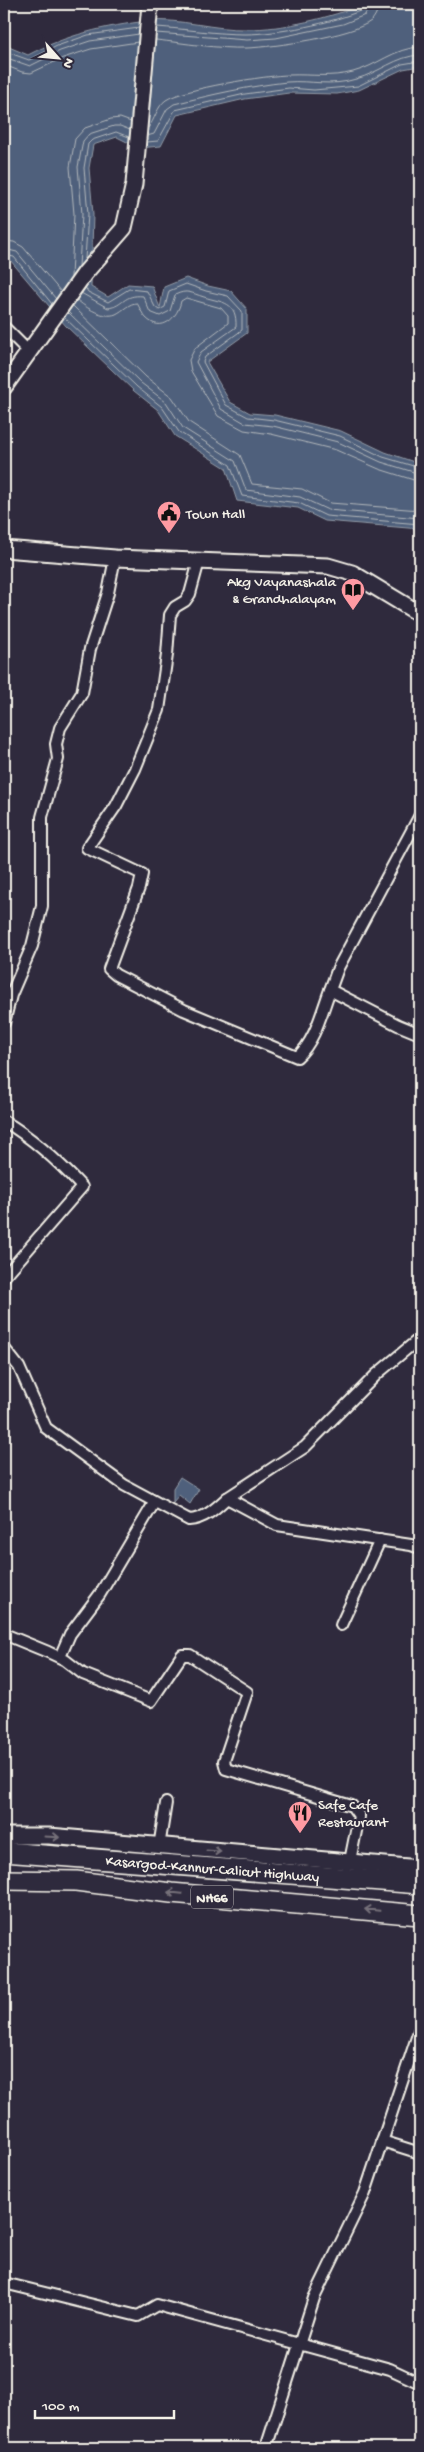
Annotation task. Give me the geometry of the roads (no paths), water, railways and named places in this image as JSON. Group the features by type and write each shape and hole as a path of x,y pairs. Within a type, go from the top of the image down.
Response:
{"highway":[{"name":"Kasargod-Kannur-Calicut Highway","path":"4,1852 420,1884"},
{"name":"Kasargod-Kannur-Calicut Highway","path":"4,1880 76,1881 171,1893 420,1915"}],"main road":[{"path":"4,387 85,273 124,228 135,171 150,4"},
{"path":"4,549 115,558 338,568 352,573 420,614"},
{"path":"4,1836 49,1836 420,1868"}],"street":[{"path":"4,327 29,352"},
{"path":"4,1023 11,995 32,946 42,906 42,817 58,759 56,744 60,728 82,693 90,649 108,593 115,558"},
{"path":"199,562 190,594 185,601 175,607 170,615 167,655 159,710 120,798 87,848 142,874 139,888 109,969 116,975 184,1010 297,1057 303,1052 317,1024 338,968 420,815"},
{"path":"330,990 398,1025 420,1034"},
{"path":"4,1121 34,1141 57,1160 82,1187 4,1277"},
{"path":"4,1348 19,1366 46,1428 124,1485 154,1503 189,1520 196,1520 213,1511 228,1498 305,1448 377,1374 420,1338"},
{"path":"228,1498 277,1524 420,1548"},
{"path":"60,1658 70,1634 100,1594 154,1503"},
{"path":"342,1625 380,1540"},
{"path":"4,1634 60,1658 83,1674 151,1702 182,1655 190,1655 247,1692 224,1761 226,1769 352,1806 358,1816 350,1862"},
{"path":"159,1846 166,1803"},
{"path":"266,2448 314,2298 365,2193 420,2028"},
{"path":"382,2141 420,2153"},
{"path":"4,2282 138,2316 156,2305 390,2369 420,2383"}],"water":[{"path":"364,4 420,4 420,66 403,69 359,90 337,94 289,93 245,99 177,115 161,146 139,148 117,137 93,145 89,168 93,214 91,287 108,297 128,284 152,286 160,308 164,287 186,278 208,286 231,291 247,309 247,333 207,362 230,402 250,413 275,415 341,431 385,452 420,464 420,529 325,521 298,508 237,501 226,468 175,436 158,410 134,391 66,326 10,260 4,260 4,45 28,55 86,32 148,21 172,21 234,29 276,27 322,18"},
{"path":"180,1477 199,1489 190,1504 179,1495 173,1502 173,1488"}],"place":[{"name":"Town Hall","path":"169,534"},
{"name":"Akg Vayanashala & Grandhalayam","path":"353,611"},
{"name":"Safe Cafe Restaurant","path":"300,1834"}]}
